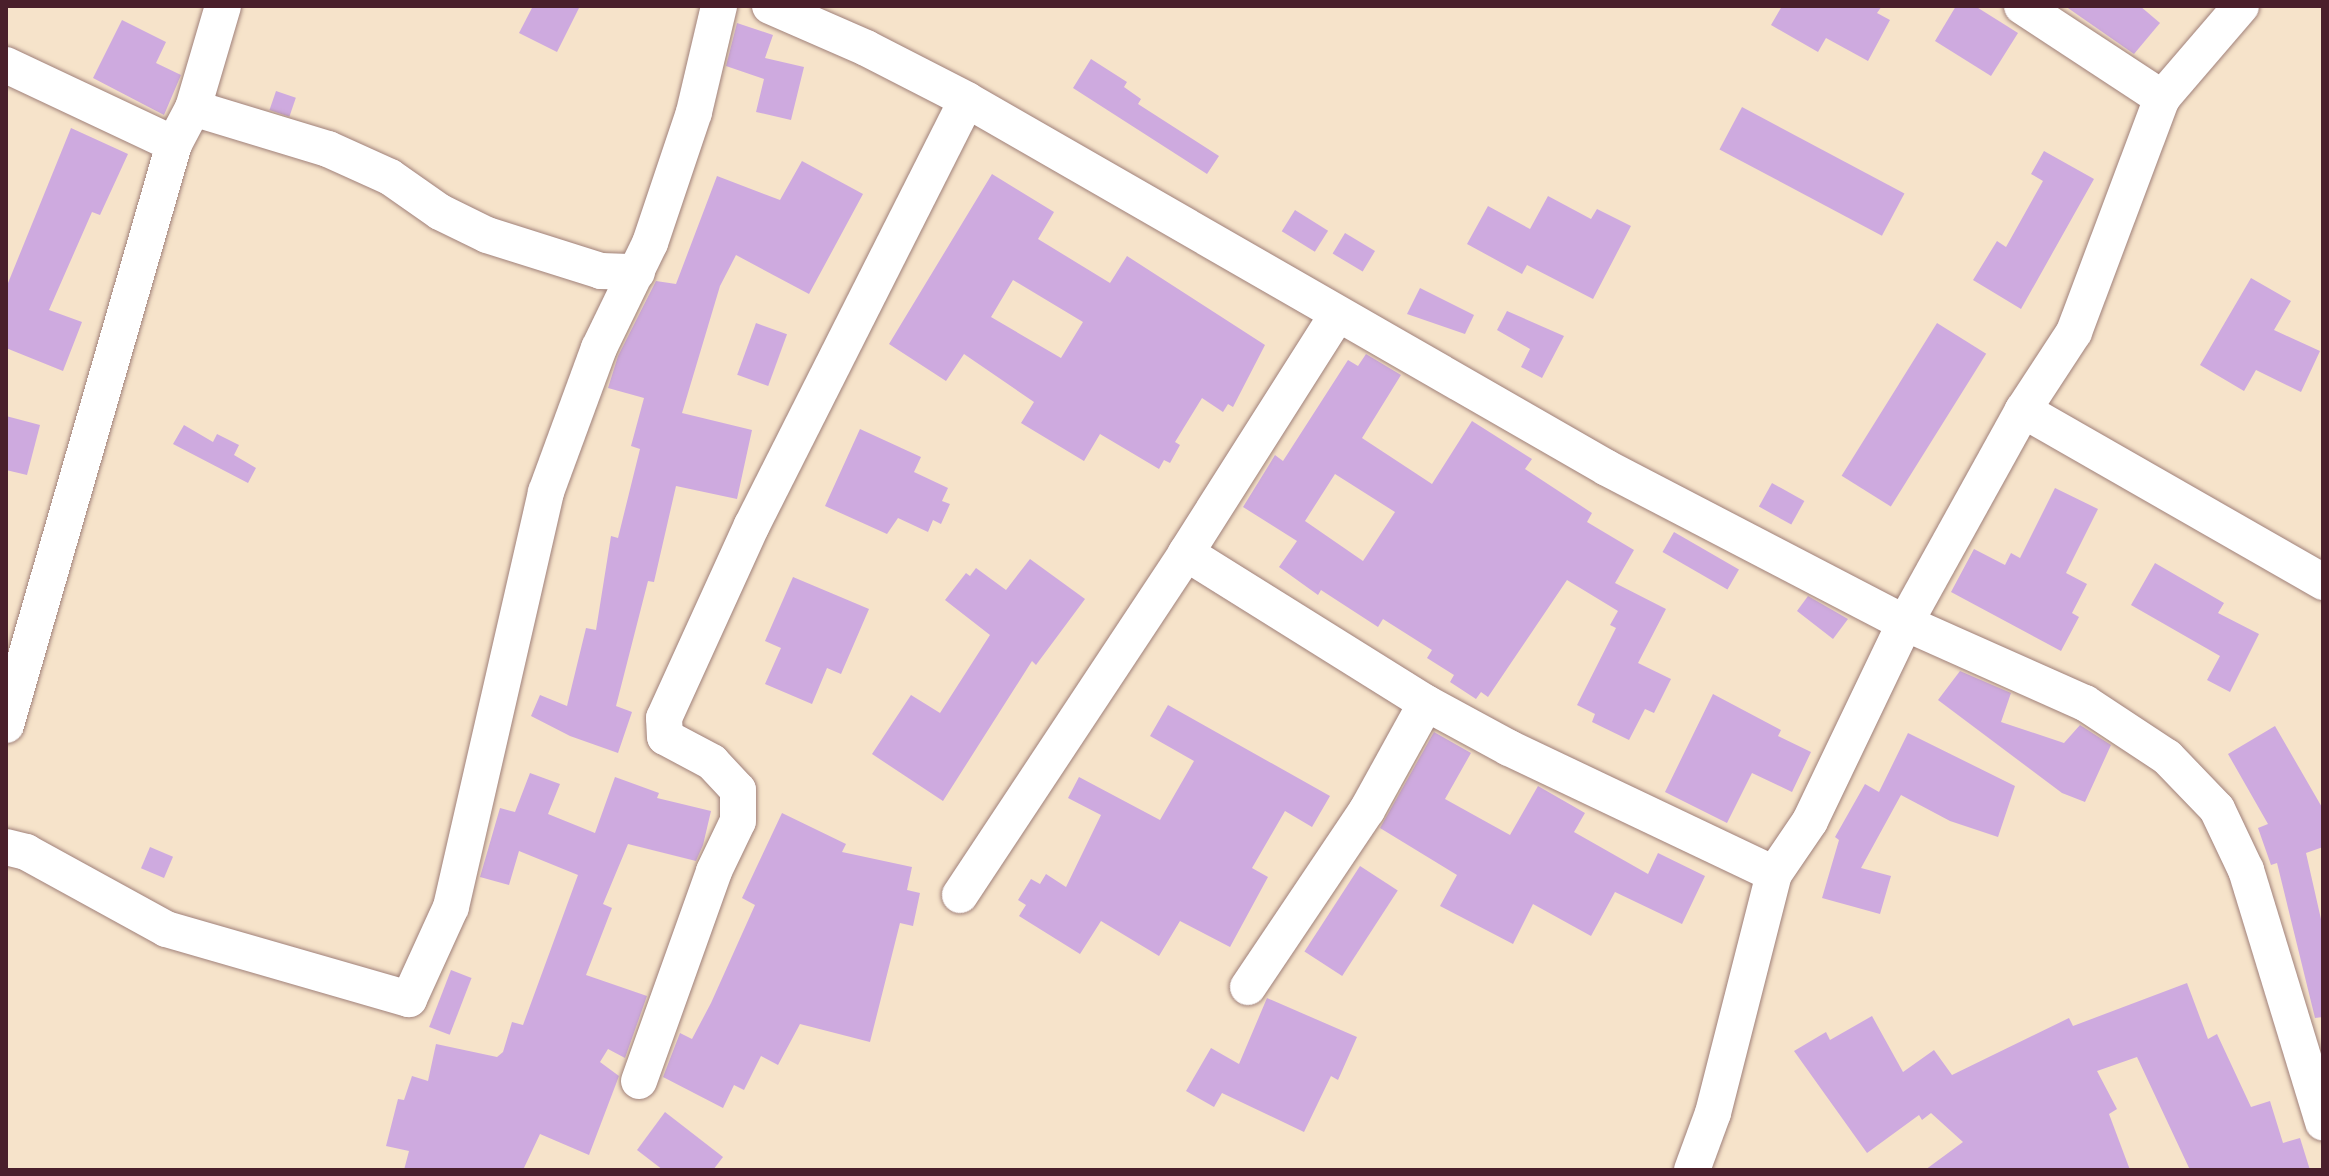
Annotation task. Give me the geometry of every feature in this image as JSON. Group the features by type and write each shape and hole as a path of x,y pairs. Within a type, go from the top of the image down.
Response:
{"street":[{"path":"6,725 174,144 193,108 223,6"},
{"path":"6,847 26,852 166,929 409,999 451,907 546,492 599,348 637,272 694,112 719,6"},
{"path":"2022,6 2162,98"},
{"path":"1692,1170 1713,1113 1774,874 1810,821 1905,623 2023,410 2074,332 2162,98 2241,6"},
{"path":"781,9 866,48 1084,163 1337,315 1607,468 1905,623 2085,703 2167,757 2217,809 2246,870 2323,1122"},
{"path":"6,65 174,144"},
{"path":"639,1081 714,871 738,821 738,790 712,762 665,737 664,718 752,525 967,100"},
{"path":"193,108 328,149 390,177 440,212 487,235 601,271 637,272"},
{"path":"960,895 1186,553 1337,315"},
{"path":"2023,410 2323,582"},
{"path":"1186,553 1426,703 1509,748 1774,874"},
{"path":"1248,987 1367,810 1426,703"}],"building":[{"path":"533,6 580,6 557,52 519,33"},
{"path":"1782,6 1882,6 1877,13 1890,20 1868,61 1826,38 1818,52 1771,25"},
{"path":"1956,6 1975,6 2018,33 1991,76 1935,41"},
{"path":"2065,6 2140,6 2160,23 2134,54"},
{"path":"122,20 166,42 156,63 181,75 164,115 93,78"},
{"path":"737,23 773,35 765,58 804,67 791,120 756,112 764,79 726,66"},
{"path":"1091,59 1127,82 1124,87 1141,99 1138,104 1219,156 1207,174 1073,88"},
{"path":"276,91 296,98 289,117 269,110"},
{"path":"1742,107 1904,193 1882,236 1719,149"},
{"path":"71,128 128,154 100,215 92,212 49,310 82,322 63,371 6,348 6,288"},
{"path":"2044,151 2094,179 2021,309 1973,280 1997,241 2006,247 2043,181 2031,174"},
{"path":"802,161 863,194 809,294 736,255 720,286 682,413 752,430 737,499 676,486 654,582 648,581 616,706 632,712 618,753 570,736 531,716 540,695 567,706 586,628 596,630 611,536 618,538 640,449 631,446 644,398 608,388 618,356 656,281 676,284 717,176 780,200"},
{"path":"992,174 1054,212 1038,239 1110,283 1127,256 1265,345 1233,407 1228,404 1223,412 1202,398 1175,442 1180,445 1170,463 1164,460 1159,469 1100,434 1084,461 1021,423 1034,402 964,354 946,381 889,344","holes":["1013,280 1083,322 1061,358 991,317"]},
{"path":"1548,196 1591,219 1597,209 1631,226 1593,299 1527,265 1522,274 1467,244 1488,206 1530,229"},
{"path":"1295,210 1328,231 1315,252 1282,231"},
{"path":"1345,233 1375,251 1363,272 1333,254"},
{"path":"2251,278 2291,301 2274,330 2320,351 2301,392 2256,370 2244,391 2200,365"},
{"path":"1420,288 1474,315 1465,334 1407,314"},
{"path":"1507,311 1564,336 1542,378 1521,367 1530,349 1497,330"},
{"path":"756,323 787,334 768,386 737,375"},
{"path":"1937,323 1986,354 1891,506 1842,476"},
{"path":"1366,354 1401,375 1362,438 1432,484 1472,421 1532,459 1525,469 1592,513 1587,522 1634,550 1615,583 1666,609 1638,663 1671,679 1654,713 1645,709 1629,740 1592,722 1595,714 1577,705 1616,628 1610,625 1618,611 1567,580 1488,697 1481,692 1476,699 1450,682 1454,675 1427,658 1432,650 1383,619 1378,627 1321,590 1318,595 1279,567 1297,541 1243,507 1275,455 1283,461 1348,360 1358,366","holes":["1335,474 1395,512 1363,561 1305,521"]},
{"path":"6,416 40,425 27,475 6,470"},
{"path":"184,425 213,442 217,434 239,445 234,455 256,468 248,483 173,444"},
{"path":"860,429 921,457 914,472 948,488 942,501 950,504 941,524 933,520 928,532 898,518 887,534 825,506"},
{"path":"1772,483 1804,501 1791,525 1759,507"},
{"path":"2055,488 2098,509 2066,573 2087,584 2072,613 2079,617 2061,651 1951,592 1974,549 2005,565 2011,553 2020,558"},
{"path":"1674,532 1739,570 1727,589 1662,552"},
{"path":"1030,559 1085,599 1036,665 1032,661 943,801 872,754 911,695 940,713 990,635 945,600 966,573 970,576 976,568 1006,590"},
{"path":"2155,563 2224,603 2218,613 2259,634 2230,692 2207,680 2220,656 2131,605"},
{"path":"793,577 869,609 841,674 827,668 812,704 765,684 781,648 765,641"},
{"path":"1808,596 1848,619 1833,639 1797,611"},
{"path":"1960,671 2011,693 2001,722 2064,743 2080,725 2111,745 2085,802 2062,793 1938,700"},
{"path":"1713,694 1781,730 1778,736 1811,752 1792,792 1752,773 1727,823 1665,792"},
{"path":"1168,705 1330,796 1312,827 1285,811 1252,868 1268,877 1230,947 1180,921 1159,956 1101,921 1080,954 1019,916 1026,905 1018,900 1031,879 1040,884 1046,874 1066,887 1101,815 1068,798 1079,777 1160,820 1194,761 1150,736"},
{"path":"2275,726 2323,809 2323,847 2306,853 2323,928 2323,1017 2315,1018 2277,863 2271,865 2258,828 2268,824 2228,754"},
{"path":"1434,732 1471,753 1445,799 1510,835 1538,786 1585,813 1574,832 1648,874 1658,853 1705,876 1682,924 1615,892 1591,936 1533,904 1513,944 1440,906 1457,875 1380,828"},
{"path":"1908,733 2015,786 1998,837 1950,821 1901,795 1861,868 1891,876 1880,914 1822,898 1839,840 1835,837 1865,784 1879,792"},
{"path":"530,773 560,784 548,814 595,833 615,777 659,793 657,798 711,811 703,845 696,861 628,844 603,904 612,908 586,975 647,996 625,1058 608,1049 600,1062 619,1076 589,1155 540,1134 523,1170 404,1170 409,1151 386,1146 398,1099 404,1100 412,1076 428,1081 436,1044 497,1057 503,1052 512,1022 523,1025 578,875 519,851 509,885 480,877 500,808 515,812"},
{"path":"782,813 846,844 842,852 912,867 907,890 920,893 913,926 900,923 870,1042 800,1024 778,1065 761,1056 744,1090 734,1085 723,1108 663,1077 680,1033 692,1039 711,1003 755,905 742,898"},
{"path":"150,847 173,857 164,878 141,868"},
{"path":"1360,866 1398,891 1342,976 1304,952"},
{"path":"451,970 472,978 450,1035 429,1027"},
{"path":"2187,983 2208,1039 2217,1034 2251,1107 2270,1101 2283,1143 2300,1138 2310,1170 2190,1170 2137,1057 2097,1071 2117,1109 2109,1114 2130,1170 1925,1170 1963,1142 1931,1113 1922,1120 1919,1115 1867,1153 1794,1051 1826,1032 1830,1040 1872,1016 1903,1072 1934,1050 1952,1075 2069,1018 2073,1026"},
{"path":"1267,998 1357,1037 1338,1080 1331,1076 1304,1132 1222,1093 1214,1107 1186,1091 1211,1048 1239,1064"},
{"path":"665,1112 723,1157 713,1170 663,1170 637,1150"}]}
